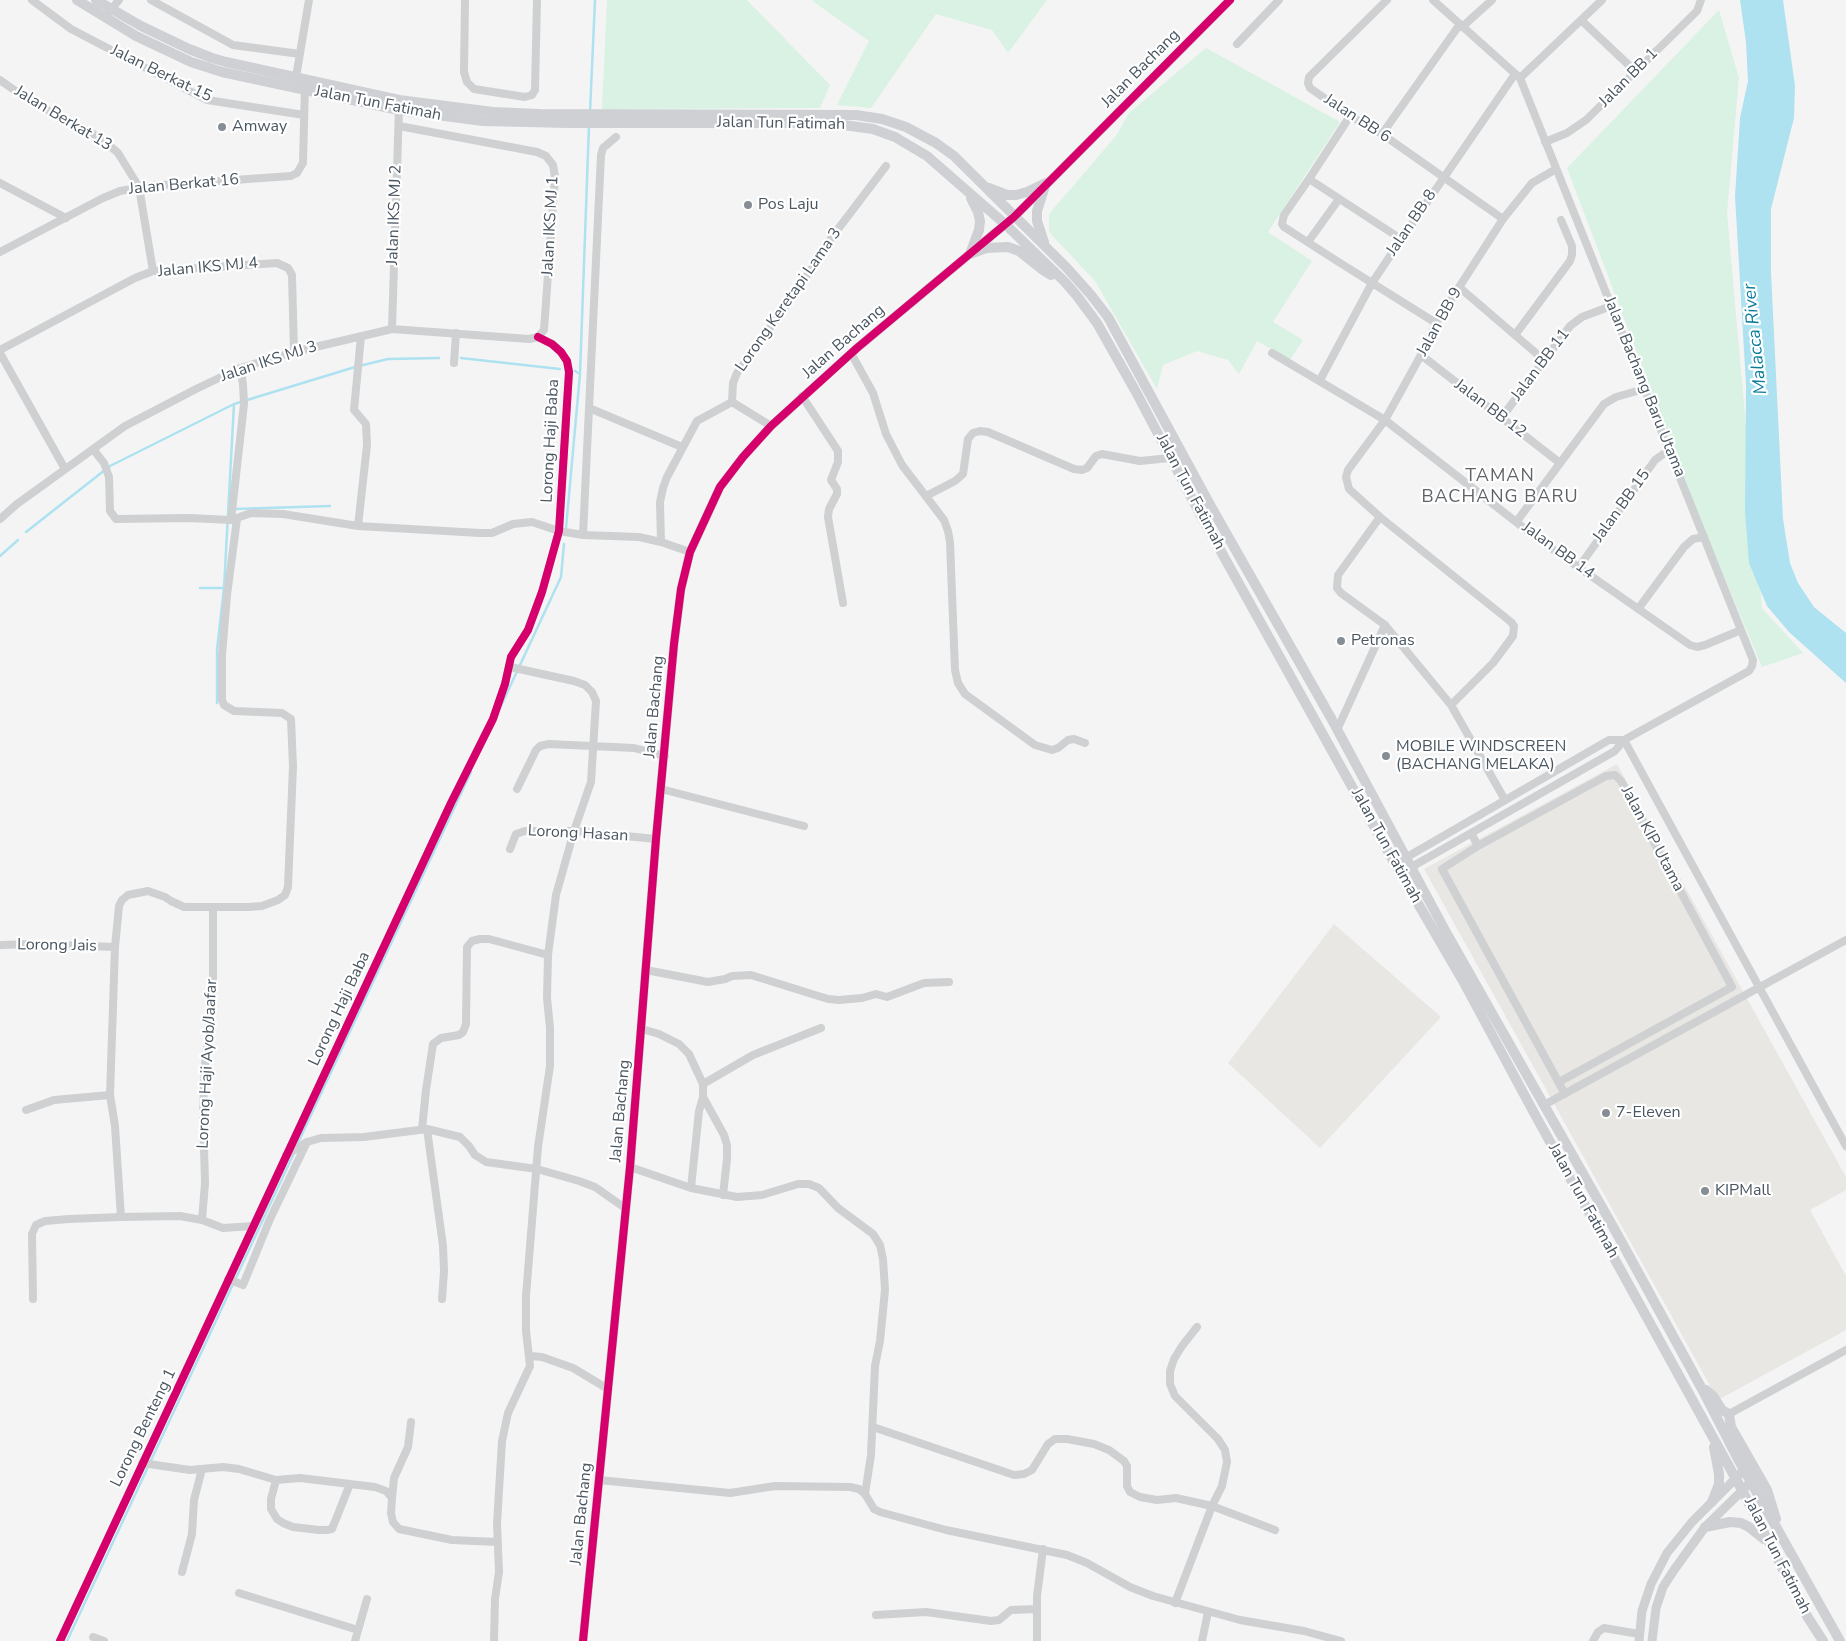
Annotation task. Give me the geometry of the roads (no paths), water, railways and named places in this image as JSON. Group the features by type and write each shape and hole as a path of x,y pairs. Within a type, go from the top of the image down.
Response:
{"main road":[{"name":"Jalan Tun Fatimah","path":"77,0 141,26 196,52 226,62 399,105 483,120 846,115 870,117 892,122 919,133 948,152 971,173 1053,254 1091,295 1108,317 1408,862 1616,1232 1744,1470 1840,1641"},
{"name":"Jalan Tun Fatimah","path":"96,0 108,13 136,36 191,62 222,72 302,82"},
{"name":"Jalan Tun Fatimah","path":"602,119 829,123 862,126 885,132 910,144 942,168 1005,224 1077,296 1097,323 1136,392 1170,458 1463,981 1736,1478 1807,1616 1823,1641"},
{"path":"971,173 990,188 1007,195 1027,192 1046,183"},
{"path":"1046,183 1038,205 1037,222 1043,242 1053,254"},
{"path":"964,189 974,203 980,221 970,254"},
{"path":"970,254 986,248 1008,247 1019,250 1042,270 1064,282"},
{"path":"1702,1389 1707,1390 1722,1410 1729,1414 1731,1427 1767,1490 1774,1509 1776,1525"},
{"path":"1710,1431 1716,1451 1719,1474 1719,1484 1712,1502"},
{"path":"1705,1527 1730,1522 1741,1523 1759,1534 1770,1546"}],"street":[{"name":"Jalan Berkat 15","path":"32,0 71,29 207,100 304,116"},
{"path":"108,13 119,0"},
{"path":"151,0 232,45 300,54"},
{"name":"Jalan Berkat 16","path":"0,252 112,194 139,187 291,176 297,173 303,163 304,116 300,54 309,0"},
{"path":"466,0 464,72 467,82 474,89 525,97 532,94 535,90 536,0"},
{"name":"Jalan Bachang","path":"583,1641 630,1167 656,839 680,598 690,552 720,487 742,457 771,426 851,353 1014,217 1230,0"},
{"path":"1236,44 1279,0"},
{"name":"Jalan BB 6","path":"1387,0 1309,77 1308,83 1310,88 1350,116 1382,134 1503,219"},
{"name":"Jalan Bachang Baru Utama","path":"1433,0 1517,76 1753,660 1749,671 1624,740"},
{"path":"1382,134 1461,25 1492,0"},
{"name":"Jalan BB 8","path":"1320,380 1372,283 1401,238 1443,176 1517,76 1602,0"},
{"name":"Jalan BB 1","path":"1545,142 1567,132 1586,120 1697,11 1700,0"},
{"path":"1581,20 1636,71"},
{"name":"Jalan Berkat 13","path":"0,80 30,101 108,142 118,153 139,187"},
{"name":"Jalan IKS MJ 2","path":"392,329 399,105"},
{"path":"1350,116 1282,220 1284,227 1436,323"},
{"name":"Jalan IKS MJ 1","path":"399,126 537,152 546,156 553,165 555,176 544,330 538,337"},
{"path":"584,535 601,154 603,148 616,137"},
{"name":"Lorong Keretapi Lama 3","path":"732,402 733,382 737,373 799,288 832,238 886,166"},
{"name":"Jalan BB 9","path":"1380,518 1348,490 1346,477 1348,470 1385,420 1421,355 1436,323 1503,219 1532,183 1556,169"},
{"path":"1309,179 1401,238"},
{"path":"0,183 66,218"},
{"path":"139,187 152,272"},
{"path":"1308,242 1339,199"},
{"path":"1514,335 1570,261 1572,246 1561,220"},
{"name":"Jalan IKS MJ 4","path":"0,352 135,278 152,272 259,263 283,264 292,275 294,352"},
{"path":"1458,287 1544,360"},
{"name":"Jalan BB 11","path":"1502,417 1570,326 1576,321 1611,306"},
{"name":"Jalan IKS MJ 3","path":"0,519 17,504 125,426 196,388 240,368 294,352 392,329 529,340 538,337"},
{"path":"454,363 456,333"},
{"path":"358,526 368,445 366,424 354,410 360,336"},
{"name":"Lorong Haji Baba","path":"253,1226 451,803 493,719 512,667 511,656 528,630 542,592 559,531 569,372 567,361 561,352 552,344 538,337"},
{"path":"0,352 65,469"},
{"path":"851,353 873,393 886,434 898,457 944,520 948,531 955,670 958,683 965,694 1035,745 1052,750 1068,740 1074,739 1085,743"},
{"name":"Jalan BB 14","path":"1272,353 1385,420 1538,539 1684,641 1697,646 1720,640 1741,630"},
{"name":"Jalan BB 12","path":"1421,355 1560,463"},
{"path":"121,1217 115,1126 110,1095 115,947 119,906 122,900 128,895 148,892 165,896 171,902 184,908 262,906 285,895 288,887 293,766 291,719 282,712 234,711 224,705 222,700 222,655 244,404 240,368"},
{"path":"1517,522 1604,404 1616,397 1644,388"},
{"path":"802,396 838,450 838,462 831,480 837,489 837,494 829,509 828,517 843,603"},
{"path":"661,542 660,502 662,488 697,421 704,415 732,402 771,426"},
{"path":"589,408 682,447"},
{"path":"926,496 956,481 963,474 968,439 980,431 988,432 1074,469 1082,470 1087,468 1096,456 1102,454 1140,461 1170,458"},
{"path":"93,449 104,463 109,477 110,512 116,519 234,519 251,513 283,514 358,526 492,533 513,524 532,522 559,531 584,535 628,536 661,542 690,552"},
{"name":"Jalan BB 15","path":"1579,567 1655,460 1669,450"},
{"path":"1451,705 1493,663 1513,636 1514,626 1475,592 1380,518 1338,575 1337,588 1341,593 1385,625 1451,705 1505,800"},
{"path":"1638,609 1684,547 1693,540 1704,537"},
{"path":"1337,730 1385,625"},
{"path":"494,1641 502,1441 508,1413 530,1366 526,1331 526,1296 537,1169 550,1066 550,1028 547,998 548,955 556,896 574,831 591,782 596,701 592,692 574,681 512,667"},
{"path":"1398,868 1505,800 1609,740 1624,740"},
{"path":"1408,862 1471,833 1616,751 1624,740"},
{"path":"1624,740 1846,1146"},
{"path":"517,789 536,750 540,746 549,744 634,748 665,756"},
{"name":"Jalan KIP Utama","path":"1558,1082 1732,987 1620,780 1614,775 1606,776 1478,846 1442,869 1558,1082 1565,1094"},
{"path":"661,789 804,826"},
{"name":"Lorong Hasan","path":"510,849 513,838 520,832 574,831 656,839"},
{"path":"1471,833 1478,846"},
{"name":"Lorong Haji Ayob/Jaafar","path":"202,1220 205,1065 213,994 212,908"},
{"path":"442,1299 443,1246 425,1129 432,1048 437,1040 459,1035 463,1032 466,1024 467,947 472,942 480,939 489,939 548,955"},
{"path":"1544,1105 1846,940"},
{"name":"Lorong Jais","path":"0,945 33,944 115,947"},
{"path":"646,970 708,982 740,974 751,975 828,999 840,1000 862,998 876,994 887,997 924,983 949,982"},
{"path":"703,1084 753,1055 821,1028"},
{"path":"642,1029 659,1034 679,1044 689,1054 703,1084 691,1188"},
{"path":"26,1110 54,1100 110,1095"},
{"path":"703,1097 724,1135 727,1159 723,1195"},
{"path":"288,1153 306,1143 321,1138 364,1137 425,1129 460,1137 475,1155 486,1162 537,1169 579,1180 625,1208"},
{"path":"232,1280 243,1285 270,1219 306,1143"},
{"path":"630,1167 691,1188 723,1195 749,1197 798,1184 809,1184 819,1188 838,1208 873,1234 880,1245 885,1290 880,1341 875,1366 871,1455 865,1494"},
{"path":"33,1299 32,1234 36,1225 45,1221 180,1216 202,1220 223,1228 253,1226"},
{"name":"Lorong Benteng 1","path":"60,1641 232,1280 253,1226"},
{"path":"1175,1603 1225,1475 1227,1462 1225,1450 1218,1439 1175,1396 1170,1384 1170,1371 1174,1359 1197,1327"},
{"path":"1729,1414 1846,1350"},
{"path":"530,1356 542,1357 573,1368 608,1389"},
{"path":"410,1422 408,1447 394,1478 391,1513 393,1522 399,1529 452,1540 497,1542"},
{"path":"873,1428 1014,1475 1024,1474 1032,1470 1048,1444 1055,1439 1067,1439 1094,1444 1109,1450 1124,1461 1127,1466 1126,1486 1130,1492 1140,1497 1157,1500 1176,1498 1212,1506 1275,1530"},
{"path":"144,1463 190,1470 223,1467 239,1469 276,1480 300,1478 350,1484 386,1491 392,1498"},
{"path":"182,1572 192,1534 194,1500 202,1469"},
{"path":"1593,1641 1598,1632 1604,1628 1639,1637 1642,1611 1658,1568 1667,1553 1692,1522 1744,1470"},
{"path":"276,1480 271,1499 271,1509 277,1519 293,1527 326,1530 332,1528 336,1521 350,1484"},
{"path":"599,1480 730,1493 775,1486 850,1487 859,1489 865,1494 874,1509 880,1512 946,1530 1043,1549 1083,1561 1130,1587 1175,1603 1240,1620 1304,1631 1341,1641"},
{"path":"1652,1641 1656,1608 1663,1588 1685,1552 1705,1527 1752,1482"},
{"path":"1037,1641 1038,1582 1043,1549"},
{"path":"239,1594 358,1630"},
{"path":"355,1641 367,1599"},
{"path":"876,1615 926,1612 991,1621 998,1620 1011,1610 1037,1609"},
{"path":"1202,1641 1208,1612"},
{"path":"93,1637 104,1641"}],"water":[{"name":"Malacca River","path":"1740,0 1783,0 1795,86 1794,118 1771,209 1771,272 1783,519 1790,563 1798,583 1814,607 1846,633 1846,683 1789,632 1767,606 1749,563 1745,512 1746,385 1735,196 1740,118 1748,81 1746,42"}],"waterway":[{"path":"590,112 595,0"},
{"path":"566,528 580,374 589,125"},
{"path":"26,532 110,466 234,404 355,367 388,359 439,358"},
{"path":"461,358 560,369"},
{"path":"575,371 580,374"},
{"path":"217,703 217,650 224,588 234,404"},
{"path":"234,509 330,506"},
{"path":"0,556 18,540"},
{"path":"500,708 561,577 564,544"},
{"path":"200,588 224,588"},
{"path":"297,1145 471,772"},
{"path":"67,1641 294,1153"}],"place":[{"name":"Amway","path":"222,127"},
{"name":"Pos Laju","path":"748,205"},
{"name":"Petronas","path":"1341,641"},
{"name":"MOBILE WINDSCREEN (BACHANG MELAKA)","path":"1386,756"},
{"name":"7-Eleven","path":"1606,1113"},
{"name":"KIPMall","path":"1705,1191"}],"district":[{"name":"TAMAN BACHANG BARU","path":"1500,487"}]}
